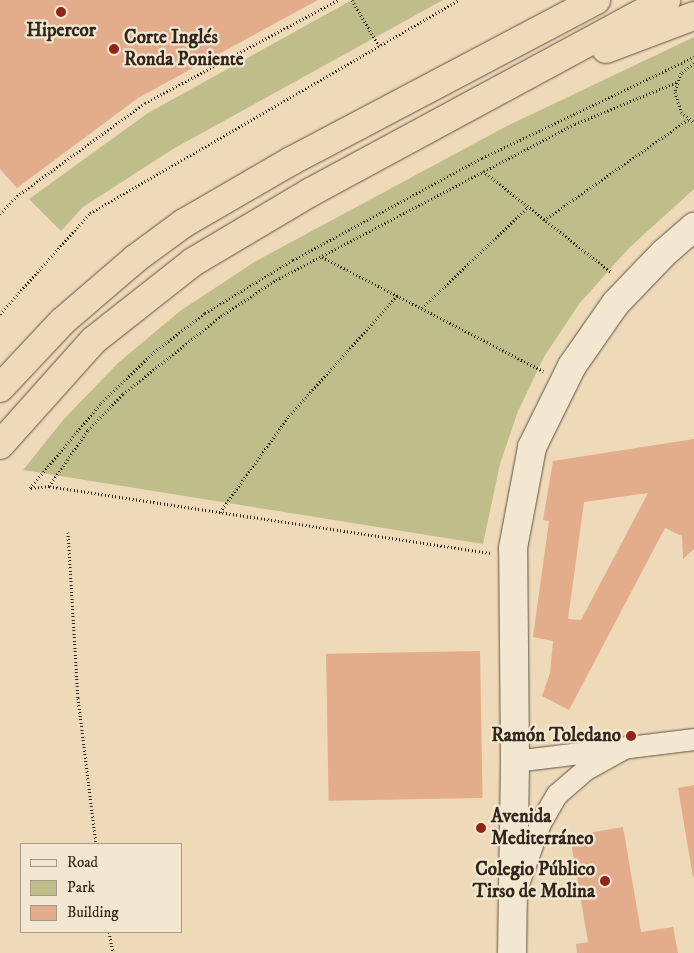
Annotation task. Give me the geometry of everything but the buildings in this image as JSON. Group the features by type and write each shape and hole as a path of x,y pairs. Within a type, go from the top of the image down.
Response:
{"highway":[{"path":"486,59 574,0"},
{"path":"0,388 63,321 135,259 184,223 291,161 596,0"},
{"path":"0,445 94,340 193,262 252,225 666,0"},
{"path":"444,120 616,45 694,16"}],"main road":[{"path":"512,953 515,761 513,556 532,447 564,382 616,303 694,227"}],"street":[{"path":"515,761 694,739"},
{"path":"512,908 540,823 557,794 586,769 626,747"}],"path":[{"path":"0,214 24,191 145,103 338,0"},
{"path":"352,0 379,46"},
{"path":"0,314 90,213 459,0"},
{"path":"513,556 49,486 30,488 101,403 154,352 205,313 293,260 482,158 694,57"},
{"path":"694,63 682,73 677,82 677,103 689,119 694,122"},
{"path":"49,486 88,430 160,362 268,285 483,171 584,120 677,82"},
{"path":"544,220 689,119"},
{"path":"483,171 631,287"},
{"path":"422,308 528,207"},
{"path":"322,256 564,382"},
{"path":"220,512 289,416 398,296"},
{"path":"68,532 78,698 96,843"},
{"path":"109,933 113,953"}],"green space":[{"path":"352,0 443,0 173,149 83,207 61,231 29,199 148,113"},
{"path":"694,37 694,189 629,248 579,304 544,357 518,411 500,464 483,544 23,470 64,419 118,363 180,311 256,261 505,127"}],"place":[{"name":"Hipercor","path":"61,12"},
{"name":"Corte Inglés Ronda Poniente","path":"114,49"},
{"name":"Ramón Toledano","path":"631,736"},
{"name":"Avenida Mediterráneo","path":"481,828"},
{"name":"Colegio Público Tirso de Molina","path":"605,881"}]}
